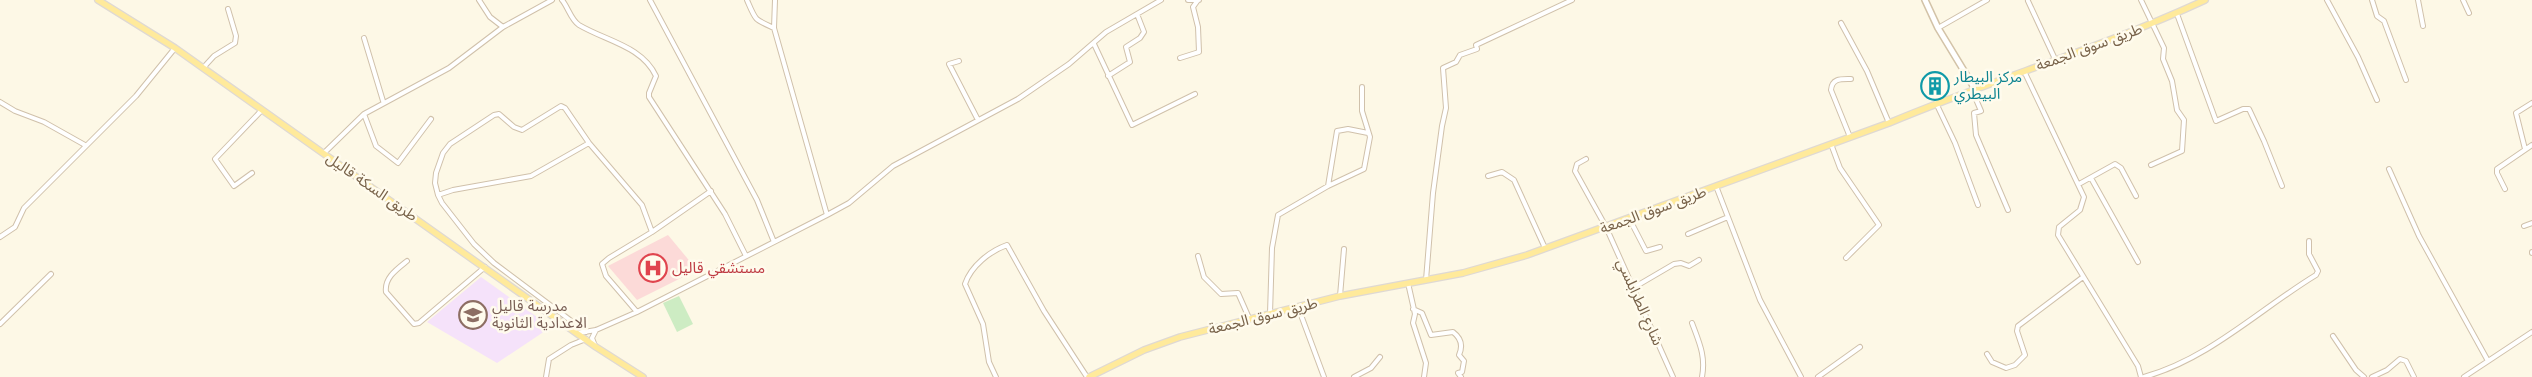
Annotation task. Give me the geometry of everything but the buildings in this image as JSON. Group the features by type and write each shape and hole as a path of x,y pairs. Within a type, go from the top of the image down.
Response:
{"main road":[{"name":"طريق السكة قاليل","path":"98,0 175,48 261,111 324,153 578,332 596,347 643,377"},
{"path":"1925,0 1938,28 1973,90"},
{"name":"طريق سوق الجمعة","path":"1088,377 1151,347 1250,318 1340,296 1462,273 1545,248 1889,123 1936,103 2154,23 2202,1"}],"street":[{"path":"479,0 490,18 503,27"},
{"path":"324,153 364,114 383,102 449,68 503,27 552,0"},
{"path":"562,0 578,25 617,41 650,64 656,76 649,92 650,97 711,191 746,256"},
{"path":"650,0 754,194 774,242"},
{"path":"747,0 754,18 759,23 774,28"},
{"path":"775,0 774,28 827,215"},
{"path":"1148,0 1150,6"},
{"path":"578,332 596,330 637,312 849,203 893,166 1018,100 1094,44 1106,32 1161,0"},
{"path":"1188,0 1198,0"},
{"path":"1180,58 1199,52 1198,27 1193,7 1198,0"},
{"path":"1426,280 1433,193 1446,108 1443,68 1456,62 1460,54 1477,49 1476,45 1572,0"},
{"path":"1938,28 1988,0"},
{"path":"2141,0 2154,23 2164,48 2163,59 2172,81 2177,110 2184,120 2182,151 2151,165"},
{"path":"2327,0 2358,57 2377,100"},
{"path":"2372,0 2377,16 2384,21 2406,80"},
{"path":"2418,0 2423,26"},
{"path":"2463,0 2469,13"},
{"path":"2028,1 2054,59"},
{"path":"203,68 214,56 235,43 236,36 228,10"},
{"path":"1108,76 1130,62 1126,47 1140,38 1144,32 1137,14"},
{"path":"2177,14 2216,122 2242,109 2249,109 2282,186"},
{"path":"1841,23 1867,71 1889,123"},
{"path":"364,38 383,102"},
{"path":"1094,44 1132,125 1195,94"},
{"path":"0,236 15,227 24,208 136,96 175,48"},
{"path":"959,61 949,64 978,120"},
{"path":"2024,71 2084,197 2082,205 2057,231 2060,240 2143,377 2191,357 2316,275 2318,271 2309,254 2309,240"},
{"path":"1850,137 1831,90 1832,83 1836,80 1851,79"},
{"path":"1270,314 1272,248 1278,215 1328,186 1364,169 1370,144 1362,111 1362,88"},
{"path":"1973,90 1981,111 1974,113 1976,135 2008,210"},
{"path":"0,102 15,111 44,122 85,146"},
{"path":"1936,103 1955,142 1978,205"},
{"path":"2525,149 2516,113 2532,103"},
{"path":"586,332 494,263 474,244 442,204 435,183 436,173 443,153 450,144 494,114 503,116 514,127 522,130 561,106 565,108 589,143 642,205 652,232"},
{"path":"252,174 234,186 215,159 261,111"},
{"path":"364,114 376,146 398,163 431,119"},
{"path":"1328,186 1337,131 1348,129 1368,133"},
{"path":"438,195 453,190 530,176 589,143"},
{"path":"1831,144 1840,168 1879,225 1846,258"},
{"path":"2505,189 2496,173 2497,169 2532,145"},
{"name":"شارع الطرابلسي","path":"1586,159 1577,164 1575,171 1606,227 1672,377"},
{"path":"2079,184 2115,164 2121,168 2136,196"},
{"path":"2389,169 2419,236 2488,361"},
{"path":"1488,176 1502,172 1514,180 1545,248"},
{"path":"2091,178 2138,262"},
{"path":"1716,186 1760,300 1801,377"},
{"path":"637,312 606,276 602,264 711,191"},
{"path":"1688,234 1728,216"},
{"path":"1629,218 1646,251 1660,247"},
{"path":"2524,226 2532,223"},
{"path":"996,377 989,362 983,324 965,284 969,275 981,261 991,253 1007,245 1044,311 1088,377"},
{"path":"1340,296 1344,249"},
{"path":"1198,256 1204,278 1221,294 1238,293 1250,318"},
{"path":"1633,288 1674,264 1682,263 1689,266 1699,260"},
{"path":"407,261 390,277 385,288 386,292 414,324 419,323 431,314 485,267"},
{"path":"0,324 51,274"},
{"path":"1987,354 1992,362 2006,368 2023,360 2025,355 2017,331 2018,326 2083,277"},
{"path":"1408,283 1414,309 1413,322 1426,364 1424,377"},
{"path":"1298,307 1324,377"},
{"path":"1414,309 1422,313 1431,335 1453,332 1459,337 1462,349 1459,355 1464,361 1462,372 1458,373 1461,377"},
{"path":"1692,323 1704,353 1705,363 1702,377"},
{"path":"596,330 592,338 596,347"},
{"path":"2464,377 2532,332"},
{"path":"2334,336 2356,370 2364,377"},
{"path":"546,377 549,360 571,345 586,339"},
{"path":"1818,377 1860,347"},
{"path":"1354,377 1371,368 1380,356"},
{"path":"2372,377 2388,370 2400,358 2406,361 2414,377"}],"shaded area":[{"name":"مستشقي قاليل","path":"668,235 697,270 637,300 608,266"},
{"path":"481,277 551,327 497,363 427,322"}],"green space":[{"path":"679,296 693,324 677,332 663,303"}],"place":[{"name":"مركز البيطار البيطري","path":"1935,86"},
{"name":"مستشقي قاليل","path":"653,268"},
{"name":"مدرسة قاليل الاعدادية الثانوية","path":"473,315"}]}
